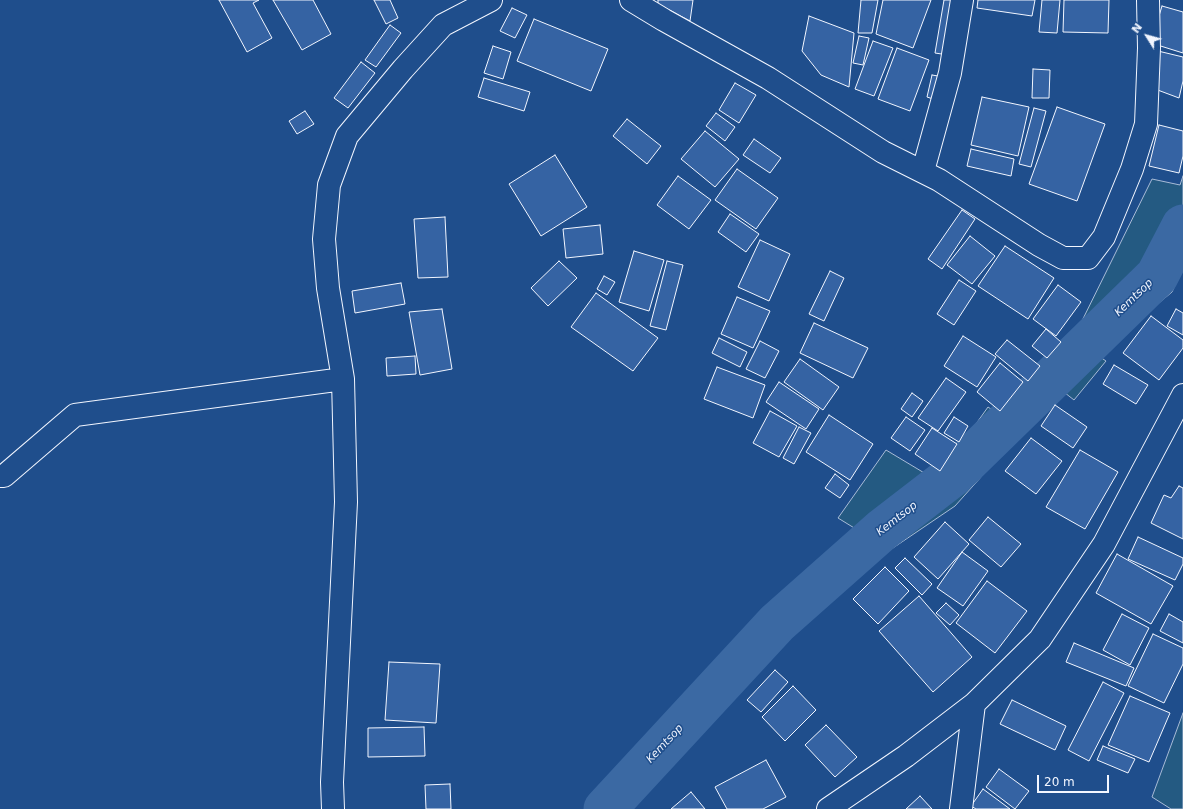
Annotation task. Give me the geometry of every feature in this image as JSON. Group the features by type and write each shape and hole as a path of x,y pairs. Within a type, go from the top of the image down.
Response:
{"street":[{"path":"333,809 332,782 346,502 343,379 328,288 324,239 329,185 347,136 403,69 443,25 490,0"},
{"path":"631,0 768,78 883,152 939,180 1063,258 1088,258 1104,237 1132,169 1146,124 1149,48 1148,0"},
{"path":"923,171 950,72 962,0"},
{"path":"0,476 4,476 75,415 343,379"},
{"path":"828,809 906,756 974,704 1040,639 1104,544 1183,395"},
{"path":"961,809 974,704"}],"shaded area":[{"path":"1183,176 1183,268 1172,292 1097,355 1106,361 1074,400 1060,389 955,506 890,550 838,518 886,450 936,480 988,407 1001,416 1074,337 1152,179 1180,185"},
{"path":"1183,713 1183,809 1171,809 1152,797"}],"building":[{"path":"219,0 259,0 253,3 272,38 247,52"},
{"path":"273,0 313,0 331,34 302,50"},
{"path":"374,0 390,0 398,18 386,24"},
{"path":"658,0 693,0 690,21 658,4"},
{"path":"861,0 878,0 872,33 858,33"},
{"path":"883,0 931,0 913,48 876,34"},
{"path":"944,0 957,0 948,55 935,53"},
{"path":"978,0 1035,0 1032,16 977,8"},
{"path":"1042,0 1060,0 1057,33 1039,32"},
{"path":"1064,0 1109,0 1108,33 1063,32"},
{"path":"1162,6 1183,12 1183,53 1151,43"},
{"path":"512,8 527,15 515,38 500,31"},
{"path":"809,16 854,33 849,87 821,75 802,51"},
{"path":"534,19 608,49 591,91 517,61"},
{"path":"390,25 401,33 376,67 365,60"},
{"path":"859,36 869,38 863,65 853,63"},
{"path":"873,41 893,48 874,96 855,89"},
{"path":"493,46 511,52 503,79 484,73"},
{"path":"897,48 929,60 910,111 878,99"},
{"path":"1158,51 1183,57 1183,81 1179,98 1155,89"},
{"path":"361,62 375,73 348,108 334,98"},
{"path":"1033,69 1050,70 1049,98 1032,98"},
{"path":"932,75 938,76 933,99 927,97"},
{"path":"484,78 530,92 524,111 478,97"},
{"path":"735,83 756,95 739,123 719,110"},
{"path":"982,97 1029,107 1018,156 971,145"},
{"path":"1057,107 1105,124 1077,201 1029,184"},
{"path":"1034,108 1046,111 1031,167 1019,164"},
{"path":"305,111 314,124 297,134 289,121"},
{"path":"716,113 735,127 725,141 706,126"},
{"path":"627,119 661,146 647,164 613,136"},
{"path":"1159,125 1183,131 1183,156 1179,173 1149,166"},
{"path":"705,131 739,159 715,187 681,159"},
{"path":"754,139 781,158 770,173 743,155"},
{"path":"971,149 1014,159 1011,176 967,166"},
{"path":"555,155 587,207 541,236 509,184"},
{"path":"737,169 778,198 756,229 715,200"},
{"path":"678,176 711,200 689,229 657,205"},
{"path":"962,210 975,219 942,269 928,259"},
{"path":"730,214 759,234 746,252 718,232"},
{"path":"445,217 448,277 418,278 414,219"},
{"path":"600,225 603,254 566,258 563,229"},
{"path":"970,236 995,256 972,284 947,265"},
{"path":"760,240 790,254 769,301 738,287"},
{"path":"1005,246 1054,278 1028,319 978,286"},
{"path":"634,251 664,260 649,311 619,302"},
{"path":"559,261 577,278 548,306 531,288"},
{"path":"667,261 683,265 666,330 650,326"},
{"path":"830,271 844,278 824,321 809,314"},
{"path":"604,276 615,282 607,295 597,289"},
{"path":"959,280 976,291 954,325 937,314"},
{"path":"401,283 405,304 355,313 352,291"},
{"path":"1058,285 1081,302 1056,336 1033,319"},
{"path":"596,293 658,338 633,371 571,327"},
{"path":"737,297 770,311 753,348 721,334"},
{"path":"442,309 452,369 420,375 409,312"},
{"path":"1176,309 1183,313 1183,335 1167,326"},
{"path":"1151,316 1183,340 1183,348 1159,380 1123,353"},
{"path":"814,323 868,348 853,378 800,353"},
{"path":"1046,329 1061,342 1047,358 1032,346"},
{"path":"963,336 996,357 977,387 944,366"},
{"path":"719,338 747,352 740,367 712,353"},
{"path":"1007,340 1040,366 1028,381 995,354"},
{"path":"760,341 779,351 765,378 746,369"},
{"path":"415,356 416,374 387,376 386,358"},
{"path":"800,359 839,387 823,410 784,382"},
{"path":"1000,363 1023,382 1000,411 977,392"},
{"path":"1114,365 1148,385 1136,404 1103,384"},
{"path":"717,367 765,385 753,418 704,399"},
{"path":"946,378 966,392 938,431 918,418"},
{"path":"779,382 819,409 806,429 766,402"},
{"path":"912,393 923,401 912,417 901,409"},
{"path":"1055,405 1087,427 1073,448 1041,426"},
{"path":"770,411 797,426 779,457 753,443"},
{"path":"829,415 873,444 850,480 806,452"},
{"path":"906,417 925,430 910,451 891,438"},
{"path":"954,417 968,426 959,442 944,433"},
{"path":"799,427 811,433 794,464 783,458"},
{"path":"932,428 957,444 940,471 915,454"},
{"path":"1031,438 1062,461 1036,494 1005,471"},
{"path":"1080,450 1118,472 1085,529 1046,507"},
{"path":"835,474 849,485 840,498 825,488"},
{"path":"1179,486 1183,488 1183,539 1151,523 1164,495 1171,498"},
{"path":"988,517 1021,544 1001,567 969,540"},
{"path":"945,522 969,544 938,579 914,557"},
{"path":"1138,537 1183,558 1183,564 1175,580 1128,559"},
{"path":"962,552 988,571 963,606 937,588"},
{"path":"1117,554 1173,586 1151,624 1096,593"},
{"path":"905,558 932,584 922,595 895,568"},
{"path":"885,567 909,591 878,624 853,599"},
{"path":"987,581 1027,611 995,653 956,623"},
{"path":"919,596 972,657 933,692 879,631"},
{"path":"946,603 959,615 950,625 936,613"},
{"path":"1122,614 1149,628 1130,665 1103,650"},
{"path":"1169,614 1183,622 1183,643 1160,631"},
{"path":"1153,634 1183,648 1183,664 1164,703 1128,686"},
{"path":"1074,643 1134,668 1126,686 1066,662"},
{"path":"389,662 440,664 436,723 385,720"},
{"path":"775,670 788,682 761,712 747,700"},
{"path":"1103,682 1124,693 1089,761 1068,750"},
{"path":"793,686 816,710 785,741 762,717"},
{"path":"1130,696 1170,713 1149,762 1108,745"},
{"path":"1012,700 1066,726 1055,750 1000,724"},
{"path":"826,725 857,757 835,777 805,745"},
{"path":"424,727 425,756 368,757 368,728"},
{"path":"1103,746 1135,759 1128,773 1097,760"},
{"path":"766,760 786,797 763,809 727,809 715,787"},
{"path":"999,769 1029,791 1015,809 986,787"},
{"path":"450,784 451,809 426,809 425,785"},
{"path":"983,789 1010,809 976,809 971,806"},
{"path":"691,792 705,809 671,809"},
{"path":"920,796 932,809 906,809"}],"waterway":[{"name":"Kemtsop","path":"605,809 777,623 882,530 952,476 1157,276 1183,226"}]}
